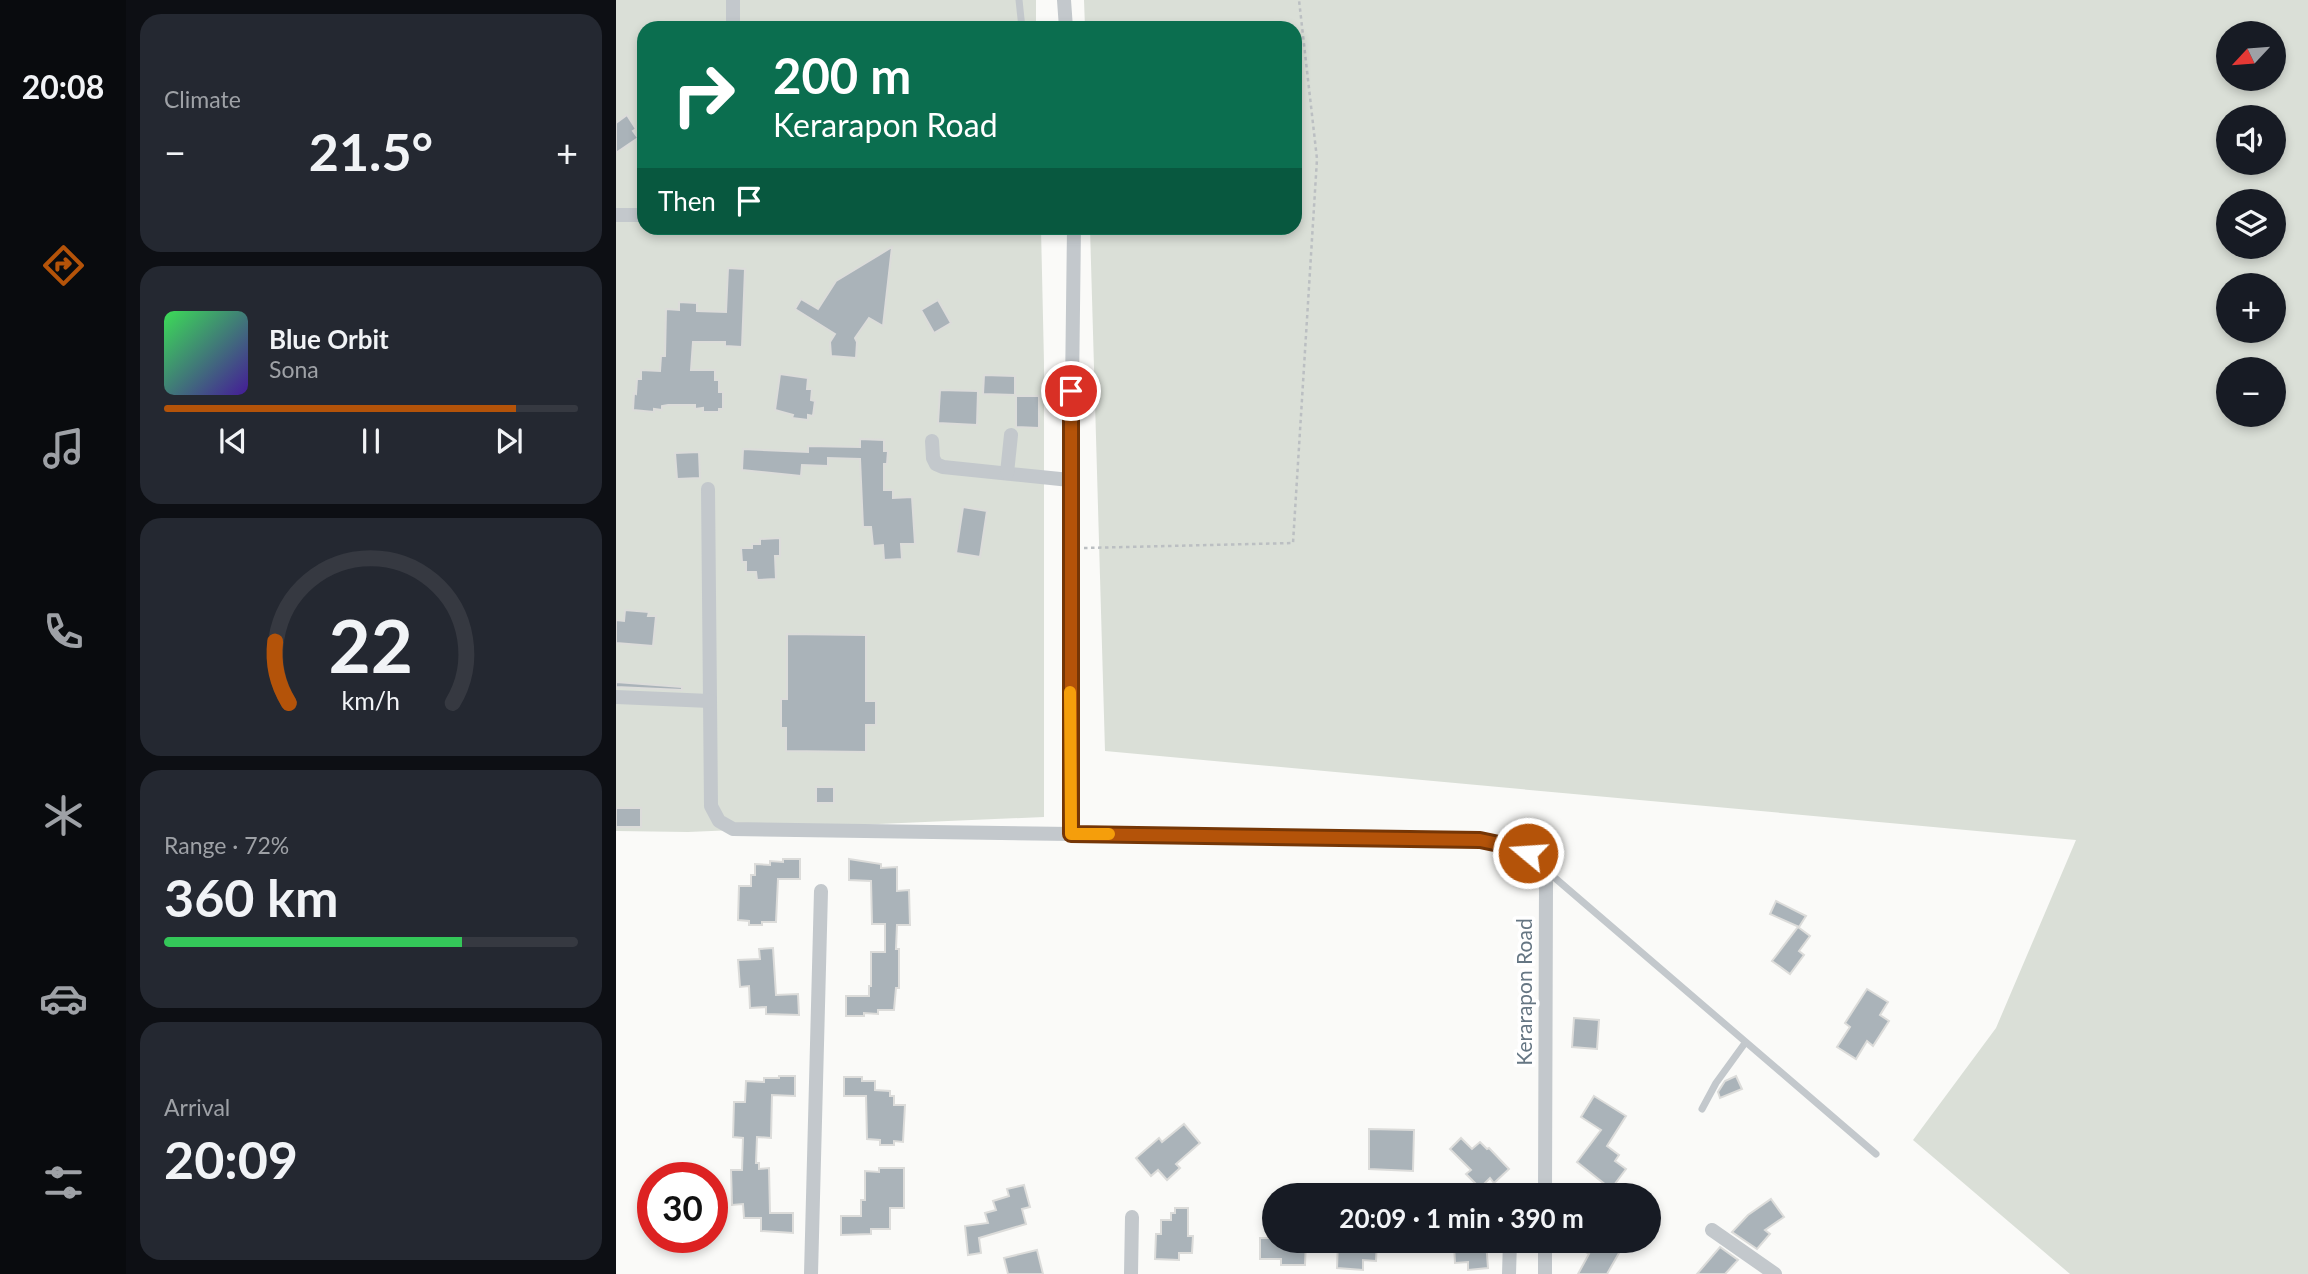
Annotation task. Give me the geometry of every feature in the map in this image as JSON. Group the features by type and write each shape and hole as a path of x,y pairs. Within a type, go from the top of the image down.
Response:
{"street":[{"path":"733,0 733,21"},
{"path":"1065,0 1066,21"},
{"path":"616,215 637,215"},
{"path":"1071,834 1070,480 1074,235"},
{"path":"1007,473 1011,435"},
{"path":"932,441 936,464 1070,480"},
{"path":"708,489 710,806 714,816 728,827 1480,840 1518,848 1528,853 1543,874"},
{"path":"616,697 710,701"},
{"name":"Kerarapon Road","path":"1543,874 1546,883 1545,1183"},
{"path":"811,1274 821,891"},
{"path":"1131,1274 1132,1217"},
{"path":"1712,1230 1775,1274"},
{"path":"1509,1274 1510,1253"},
{"path":"1545,1253 1545,1274"}],"lane":[{"path":"1019,0 1021,21"},
{"path":"1543,874 1555,878 1876,1154"},
{"path":"1702,1109 1716,1083 1745,1042"}],"path":[{"path":"1299,0 1301,21"},
{"path":"1070,549 1293,543 1317,159 1302,26"}],"shaded area":[{"path":"616,0 1036,0 1036,21 637,21 637,235 1041,235 1044,363 1044,817 688,832 616,831"},
{"path":"1084,0 2308,0 2308,1274 2070,1274 1913,1140 1996,1028 2076,840 1105,751 1090,235 1302,235 1302,21 1085,21"}],"building":[{"path":"627,115 636,129 633,131 637,139 616,153 616,123"},
{"path":"892,247 883,326 869,318 855,338 856,358 831,356 830,342 835,334 795,309 801,299 818,309 836,281"},
{"path":"728,268 745,269 742,347 725,346 725,342 693,342 691,370 715,370 715,380 719,380 719,392 723,392 723,409 719,409 719,412 703,412 703,408 695,409 695,405 668,405 662,406 662,410 654,409 654,412 633,410 634,393 636,394 637,379 641,379 641,370 660,371 661,356 665,356 666,309 679,310 679,302 697,303 697,311 726,312"},
{"path":"938,300 951,323 934,333 921,310"},
{"path":"780,374 808,378 807,389 812,389 811,400 815,401 813,416 808,415 808,420 792,418 793,415 775,410"},
{"path":"984,375 1015,376 1015,395 983,394"},
{"path":"940,390 978,391 977,425 938,423"},
{"path":"1016,396 1039,396 1039,428 1016,427"},
{"path":"860,439 884,440 884,451 888,451 887,464 884,464 884,490 893,490 893,498 912,497 915,544 901,544 902,559 884,560 883,545 873,546 871,527 863,527 860,459 828,458 828,466 802,465 801,476 742,470 743,449 808,452 808,446 860,447"},
{"path":"699,452 700,478 677,479 675,453"},
{"path":"963,507 987,511 980,557 956,553"},
{"path":"780,538 780,556 775,556 776,579 757,580 756,572 746,572 741,548 752,548 752,544 760,544 760,539"},
{"path":"625,610 649,612 648,616 656,616 653,646 616,643 616,620 624,621"},
{"path":"787,634 866,635 866,701 876,701 876,725 866,725 866,752 786,751 786,728 781,728 781,699 787,699"},
{"path":"616,682 682,687 682,690 616,687"},
{"path":"816,787 834,787 834,803 816,803"},
{"path":"616,808 641,808 641,827 616,827"},
{"path":"783,859 800,859 800,879 778,879 776,922 749,925 749,921 738,920 739,886 751,886 755,864 770,865 770,861 783,862"},
{"path":"849,859 881,864 881,868 897,867 897,891 909,890 910,925 897,925 899,988 896,988 894,1010 878,1010 878,1014 864,1013 864,1016 846,1016 846,996 869,996 871,952 885,952 885,924 872,924 871,881 849,880"},
{"path":"1776,901 1806,916 1799,927 1770,914"},
{"path":"1798,927 1810,936 1799,951 1804,955 1790,974 1772,961"},
{"path":"773,948 776,995 798,994 799,1015 766,1014 766,1007 750,1008 749,986 740,987 738,960 760,959 759,949"},
{"path":"1867,989 1888,1002 1880,1015 1889,1021 1873,1046 1867,1041 1856,1059 1837,1047 1850,1027 1845,1023"},
{"path":"1574,1018 1599,1020 1597,1049 1572,1047"},
{"path":"795,1076 795,1096 772,1095 771,1138 757,1137 756,1163 759,1163 759,1169 769,1168 770,1213 793,1213 793,1233 761,1231 761,1218 744,1218 743,1204 732,1205 731,1170 742,1170 743,1138 733,1137 734,1102 745,1102 746,1081 764,1082 764,1078"},
{"path":"1736,1076 1742,1089 1720,1098 1718,1092 1725,1081"},
{"path":"844,1077 862,1077 862,1081 875,1081 875,1090 890,1091 890,1096 894,1096 894,1105 905,1105 903,1142 894,1141 894,1145 880,1145 880,1140 867,1139 866,1096 844,1096"},
{"path":"1594,1096 1626,1116 1607,1146 1619,1155 1615,1161 1626,1169 1616,1183 1603,1183 1577,1162 1601,1130 1581,1117"},
{"path":"1184,1124 1200,1143 1176,1164 1180,1168 1167,1180 1158,1170 1151,1176 1136,1158 1159,1138 1162,1142"},
{"path":"1369,1129 1414,1130 1413,1171 1369,1169"},
{"path":"1461,1138 1472,1149 1480,1142 1509,1169 1494,1183 1490,1178 1485,1183 1475,1183 1466,1174 1471,1170 1450,1149"},
{"path":"879,1168 904,1168 904,1208 890,1208 890,1229 871,1229 871,1234 841,1235 841,1216 861,1216 861,1200 865,1200 865,1171 879,1172"},
{"path":"1024,1185 1030,1207 1022,1209 1026,1224 979,1238 981,1253 968,1255 965,1226 988,1223 985,1213 996,1210 993,1201 1009,1196 1007,1189"},
{"path":"1771,1199 1784,1217 1765,1230 1770,1234 1757,1249 1732,1232 1748,1215"},
{"path":"1175,1208 1188,1208 1188,1236 1193,1236 1192,1253 1179,1253 1179,1260 1155,1259 1156,1234 1161,1234 1161,1220 1171,1220 1171,1213 1175,1213"},
{"path":"1260,1238 1262,1253 1306,1253 1305,1265 1281,1265 1281,1259 1260,1259"},
{"path":"1720,1247 1738,1260 1725,1274 1697,1274"},
{"path":"1037,1250 1043,1274 1008,1274 1004,1258"},
{"path":"1338,1253 1376,1253 1376,1261 1363,1260 1363,1270 1337,1268"},
{"path":"1454,1253 1487,1253 1488,1268 1468,1270 1468,1262 1455,1263"},
{"path":"1619,1253 1607,1274 1578,1274 1589,1254"}],"slow traffic":[{"path":"1070,692 1071,834 1109,834"}],"route":[{"path":"1071,391 1071,834 1480,840 1518,848 1528,853"}]}
